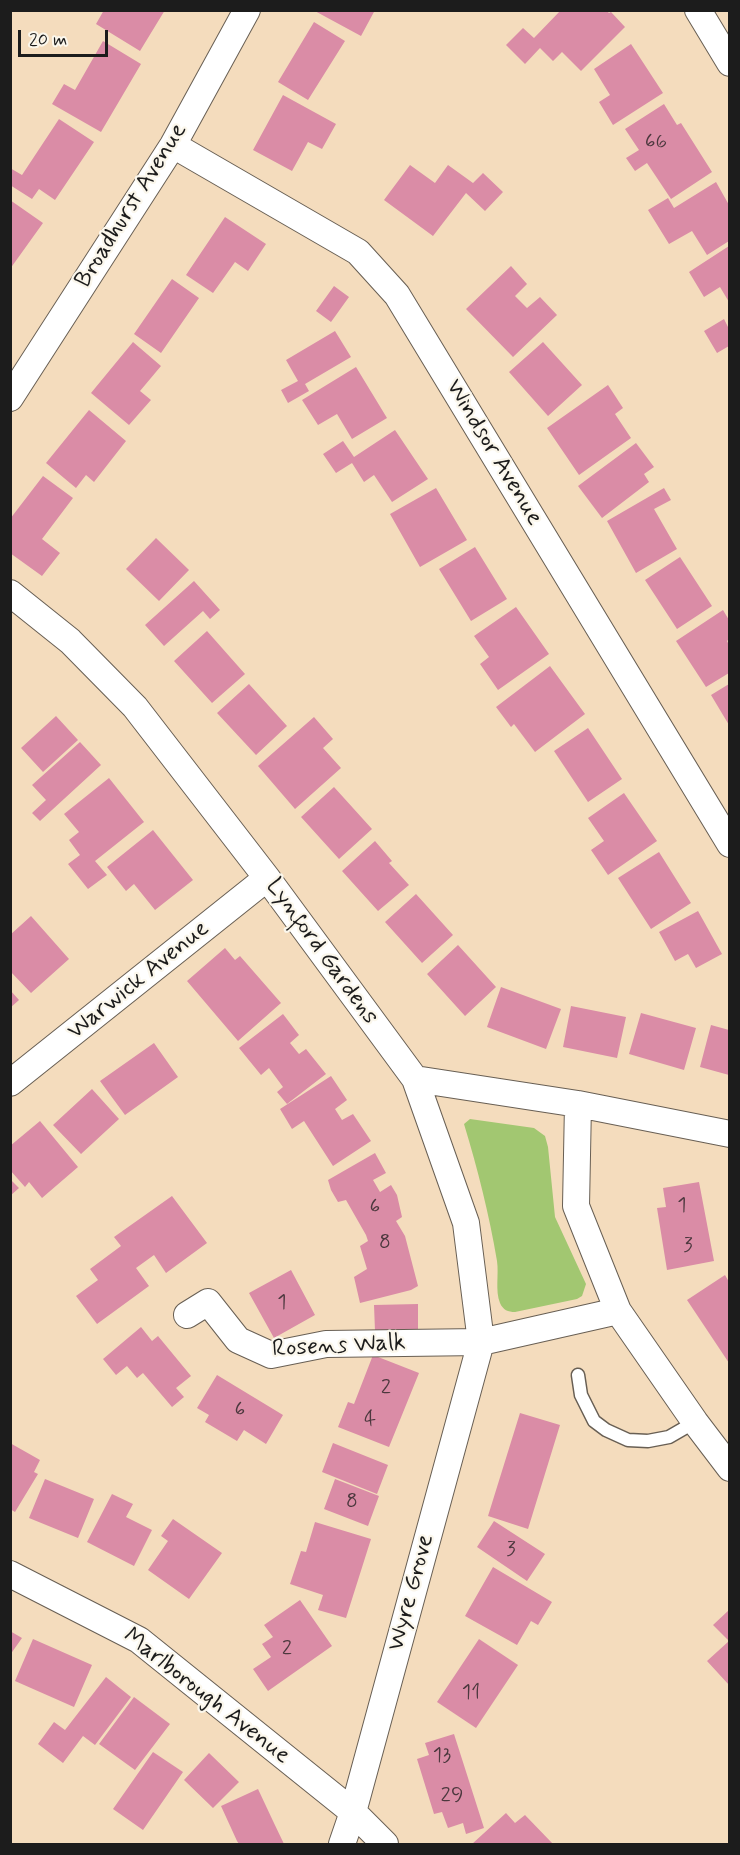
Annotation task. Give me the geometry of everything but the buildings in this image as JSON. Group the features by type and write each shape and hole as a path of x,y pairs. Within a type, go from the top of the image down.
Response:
{"street":[{"name":"Broadhurst Avenue","path":"10,398 173,145 247,10"},
{"path":"698,10 729,63"},
{"name":"Windsor Avenue","path":"173,145 358,252 397,295 729,844"},
{"name":"Lynford Gardens","path":"10,594 70,641 135,707 267,878 415,1079 465,1223 481,1342"},
{"name":"Warwick Avenue","path":"10,1083 267,878"},
{"path":"415,1079 578,1104 729,1134"},
{"path":"578,1104 576,1206 618,1311 694,1422 729,1468"},
{"name":"Rosens Walk","path":"187,1315 208,1302 238,1340 271,1355 326,1344 481,1342"},
{"path":"481,1342 618,1311"},
{"name":"Wyre Grove","path":"342,1845 353,1812 481,1342"},
{"name":"Marlborough Avenue","path":"10,1574 139,1640 353,1812 385,1845"}],"lane":[{"path":"578,1375 581,1395 594,1420 606,1430 628,1440 648,1441 669,1437 694,1422"}],"green space":[{"path":"470,1119 534,1128 545,1136 555,1217 586,1284 582,1296 515,1312 506,1310 501,1305 498,1293 497,1261 490,1226 464,1124"}]}
